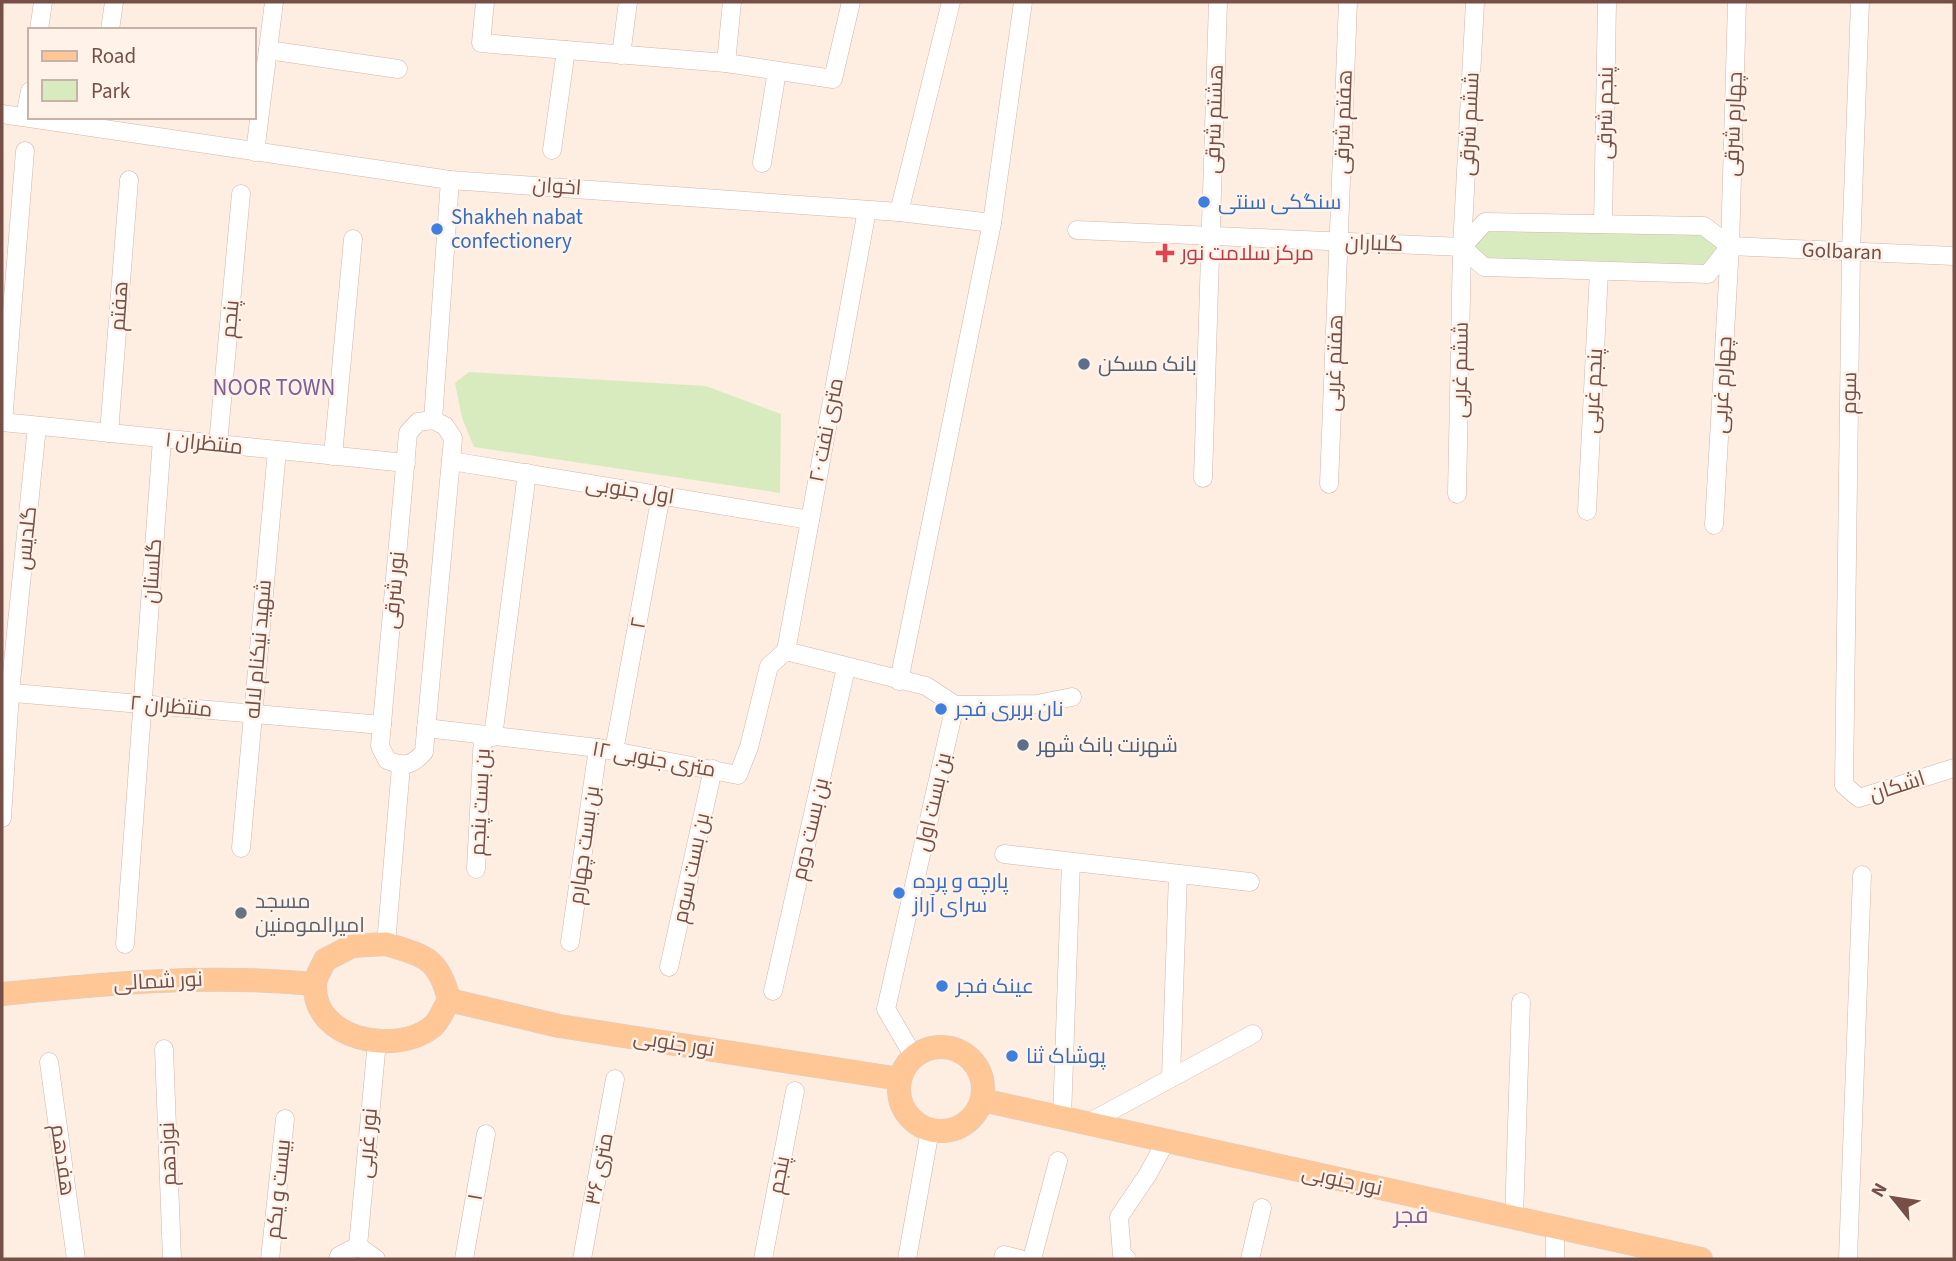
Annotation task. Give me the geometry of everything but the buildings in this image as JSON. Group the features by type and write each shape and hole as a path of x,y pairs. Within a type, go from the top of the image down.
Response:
{"main road":[{"path":"386,944 421,954 443,974 449,1000 434,1027 408,1040 377,1041 348,1034 322,1014 315,984 325,960 352,946 386,944"},
{"name":"نور شمالی","path":"2,994 187,978 251,978 315,984"},
{"name":"نور جنوبی","path":"449,1000 559,1026 900,1079"},
{"path":"938,1047 964,1053 980,1073 982,1100 968,1122 956,1128 930,1130 909,1116 899,1092 900,1079 914,1057 938,1047"},
{"name":"نور جنوبی","path":"982,1100 1701,1259"}],"street":[{"path":"39,28 43,2"},
{"path":"110,28 114,2"},
{"path":"255,152 274,2"},
{"path":"485,2 481,43 726,63 833,79 851,2"},
{"path":"621,55 628,2"},
{"path":"726,63 732,2"},
{"path":"899,212 947,2"},
{"path":"899,681 992,223 1023,2"},
{"name":"هشتم شرقی","path":"1203,478 1218,2"},
{"name":"هفتم شرقی","path":"1338,242 1348,2"},
{"name":"ششم شرقی","path":"1462,247 1475,2"},
{"name":"پنجم شرقی","path":"1603,224 1607,2"},
{"name":"چهارم شرقی","path":"1730,246 1737,2"},
{"name":"سوم","path":"1844,785 1851,251 1860,2"},
{"path":"268,50 398,69"},
{"path":"552,150 566,50"},
{"path":"762,163 777,71"},
{"path":"25,117 28,102"},
{"name":"اخوان","path":"2,114 28,117"},
{"name":"اخوان","path":"38,119 450,180 899,212 992,223"},
{"path":"2,422 25,151"},
{"name":"هفتم","path":"109,433 129,180"},
{"path":"386,944 401,766 415,763 424,752 453,438 445,426 433,420 450,180"},
{"name":"پنجم","path":"218,444 241,194"},
{"name":"۲۰ متری نفت","path":"786,651 867,210"},
{"path":"1485,222 1603,224 1704,226 1730,246 1708,274 1484,267 1462,247 1485,222"},
{"name":"گلباران","path":"1077,230 1462,247"},
{"path":"333,456 353,239"},
{"name":"هفتم غربی","path":"1329,484 1338,242"},
{"name":"Golbaran","path":"1730,246 1954,256"},
{"name":"چهارم غربی","path":"1714,525 1730,246"},
{"name":"ششم غربی","path":"1457,494 1462,247"},
{"name":"پنجم غربی","path":"1587,511 1599,271"},
{"name":"نور شرقی","path":"401,766 387,760 380,746 408,433 418,422 433,420"},
{"name":"منتظران ۱","path":"2,422 406,463"},
{"name":"گلدیس","path":"2,818 6,692 37,426"},
{"name":"گلستان","path":"125,944 162,439"},
{"name":"شهید نیکنام لاله","path":"241,848 277,450"},
{"name":"اول جنوبی","path":"451,461 810,520"},
{"name":"بن بست پنجم","path":"476,869 488,737 527,473"},
{"name":"۲","path":"606,749 661,495"},
{"path":"786,651 926,686 955,705 1037,704 1072,697"},
{"name":"۱۲ متری جنوبی","path":"426,728 606,749 738,775 749,747 769,666 786,651"},
{"name":"بن بست دوم","path":"774,991 846,668"},
{"name":"منتظران ۲","path":"6,692 382,725"},
{"name":"بن بست اول","path":"914,1057 886,1009 955,705"},
{"name":"بن بست چهارم","path":"570,942 606,749"},
{"name":"اشکان","path":"1844,785 1858,798 1954,768"},
{"name":"بن بست سوم","path":"669,967 713,769"},
{"path":"1004,854 1250,882"},
{"path":"1062,1118 1071,862"},
{"path":"1171,1079 1178,874"},
{"path":"1848,1259 1862,875"},
{"path":"1514,1218 1521,1002"},
{"path":"1088,1124 1253,1034"},
{"name":"نور غربی","path":"358,1246 377,1041"},
{"name":"نوزدهم","path":"164,1049 172,1259"},
{"name":"هفدهم","path":"50,1062 76,1259"},
{"name":"۳۶ متری","path":"582,1259 615,1079"},
{"name":"پنجم","path":"763,1259 795,1091"},
{"name":"بیست و یکم","path":"270,1259 285,1119"},
{"path":"907,1259 930,1130"},
{"name":"۱","path":"464,1259 486,1135"},
{"path":"1127,1259 1122,1255 1119,1217 1166,1141"},
{"path":"1032,1259 1058,1161"},
{"path":"1250,1259 1262,1208"},
{"path":"1555,1227 1555,1259"},
{"path":"338,1259 358,1246 376,1259"},
{"path":"1003,1259 1004,1255 1020,1259"}],"green space":[{"path":"1485,223 1704,227 1729,246 1708,273 1485,267 1463,247"},
{"path":"469,372 706,386 781,414 780,493 474,447 462,418 455,383"}],"place":[{"name":"سنگکی سنتی","path":"1204,202"},
{"name":"Shakheh nabat confectionery","path":"437,229"},
{"name":"مرکز سلامت نور","path":"1165,253"},
{"name":"بانک مسکن","path":"1084,364"},
{"name":"نان بربری فجر","path":"941,709"},
{"name":"شهرنت بانک شهر","path":"1023,745"},
{"name":"پارچه و پرده سرای آراز","path":"899,893"},
{"name":"مسجد امیرالمومنین","path":"241,913"},
{"name":"عینک فجر","path":"942,986"},
{"name":"پوشاک ثنا","path":"1012,1056"}],"district":[{"name":"NOOR TOWN","path":"274,387"},
{"name":"فجر","path":"1411,1215"}]}
